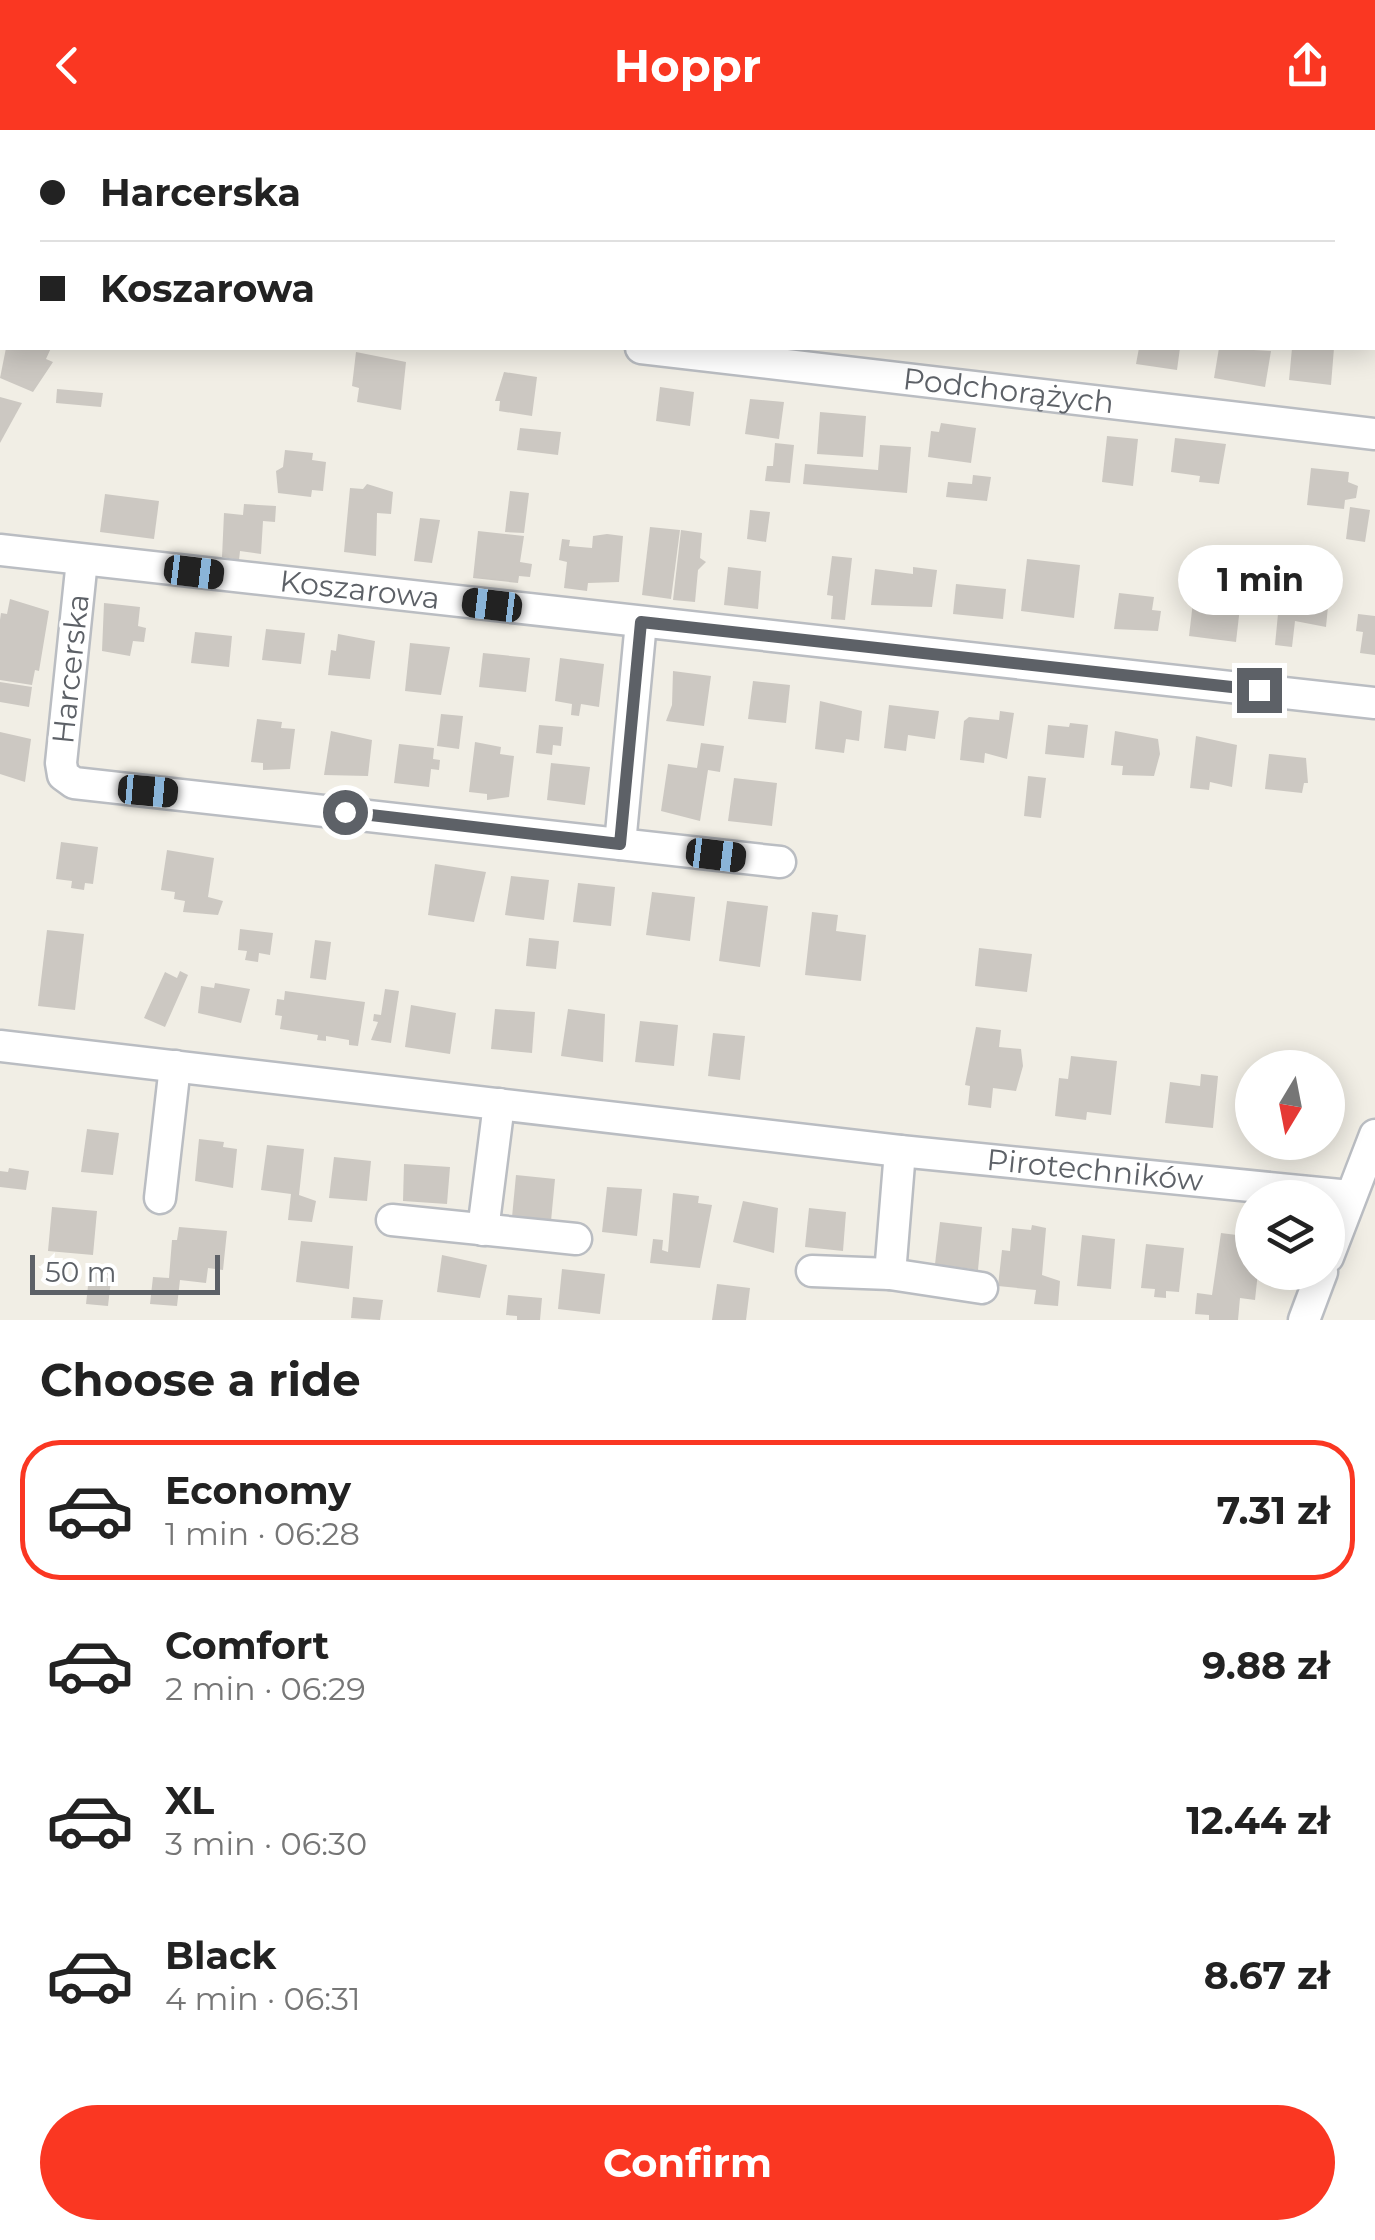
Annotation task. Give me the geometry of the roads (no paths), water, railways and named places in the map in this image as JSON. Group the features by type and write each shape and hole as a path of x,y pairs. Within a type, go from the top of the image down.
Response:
{"street":[{"name":"Podchorążych","path":"659,350 1375,434"},
{"name":"Koszarowa","path":"0,550 1375,703"},
{"name":"Harcerska","path":"82,560 61,763 63,774 74,783 780,862"},
{"path":"620,844 641,622"},
{"name":"Pirotechników","path":"0,1046 900,1151 1362,1181"},
{"path":"160,1198 174,1066"},
{"path":"483,1230 499,1104"},
{"path":"1345,1220 1362,1181 1375,1135"},
{"path":"890,1274 900,1151"},
{"path":"392,1220 576,1239"},
{"path":"812,1271 890,1274 982,1288"},
{"path":"1304,1320 1315,1290"}]}
